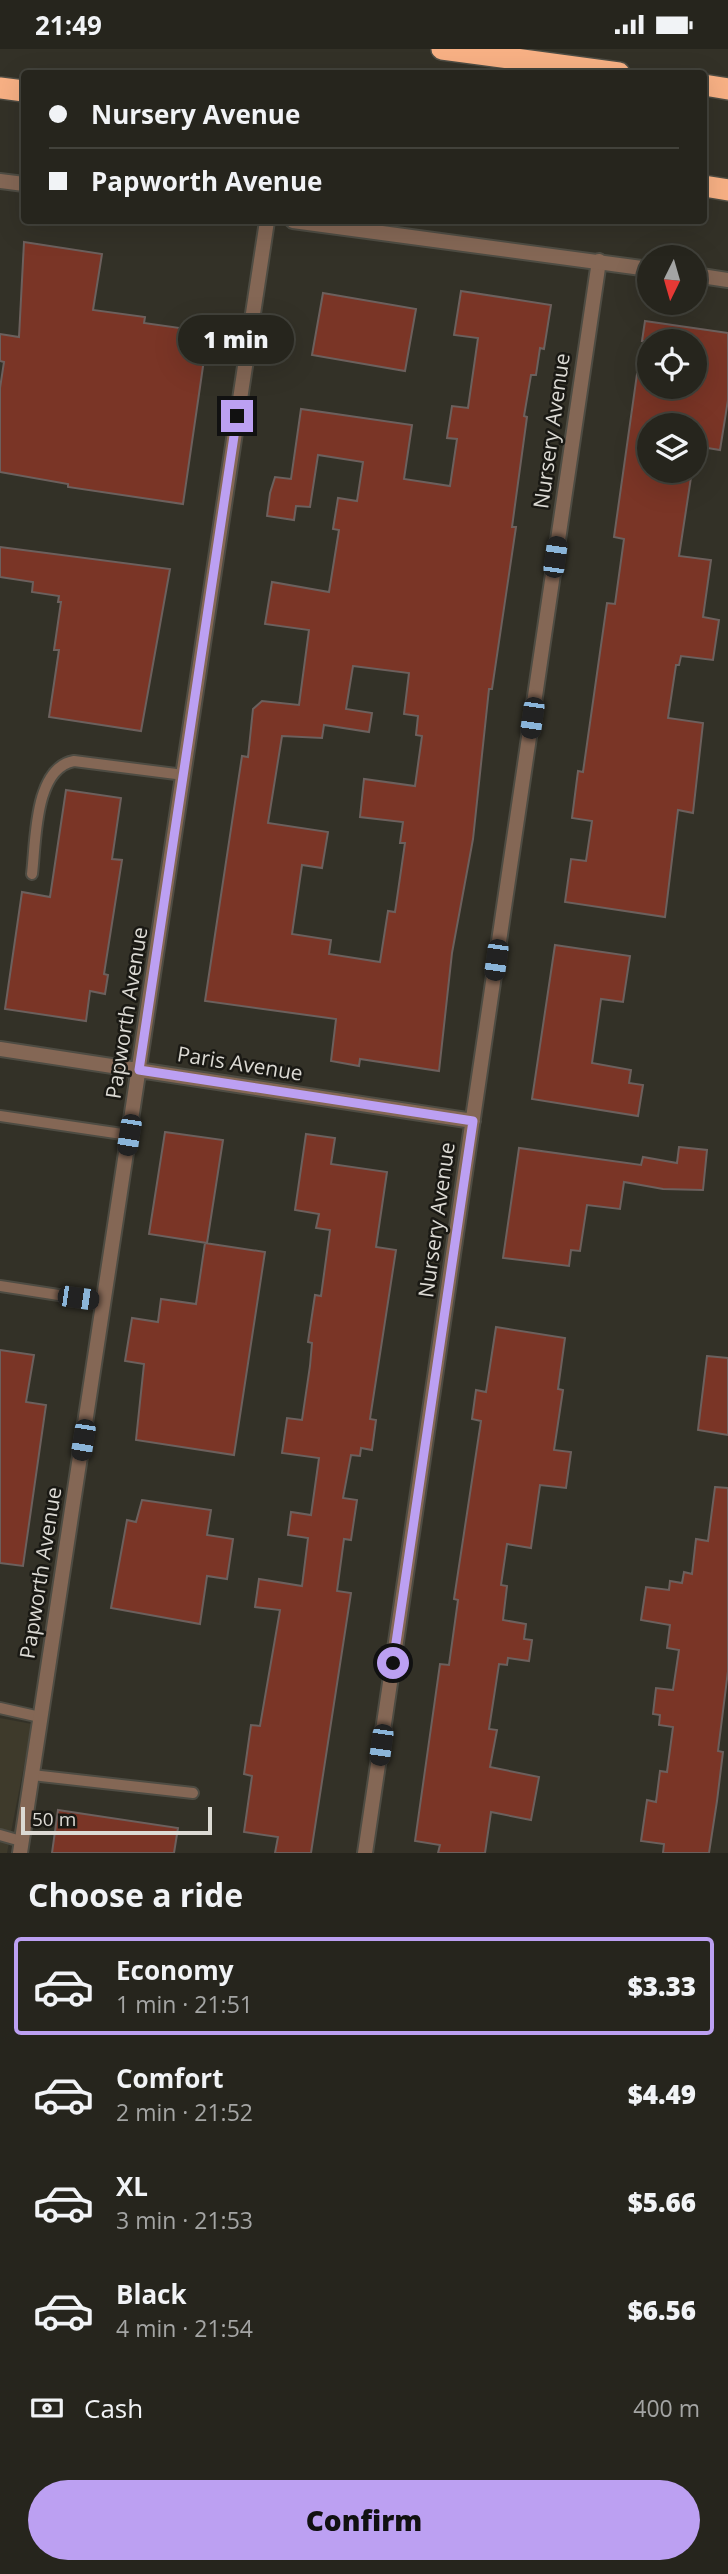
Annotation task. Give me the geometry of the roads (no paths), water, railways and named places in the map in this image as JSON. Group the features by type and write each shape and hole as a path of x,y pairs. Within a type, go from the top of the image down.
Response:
{"highway":[{"path":"442,49 597,70"},
{"path":"707,86 728,89"},
{"path":"0,88 21,91"},
{"path":"707,186 728,190"}],"street":[{"path":"0,181 21,184"},
{"name":"Papworth Avenue","path":"20,1847 267,224"},
{"path":"316,224 637,267"},
{"name":"Nursery Avenue","path":"365,1853 598,261"},
{"path":"707,277 728,280"},
{"name":"Paris Avenue","path":"0,1049 473,1121"}],"lane":[{"path":"32,874 43,792 50,775 59,766 74,761 184,775"},
{"path":"0,1115 129,1135"},
{"path":"0,1286 104,1302"},
{"path":"0,1708 40,1717"},
{"path":"32,1775 193,1793"},
{"path":"0,1835 20,1847"}]}
